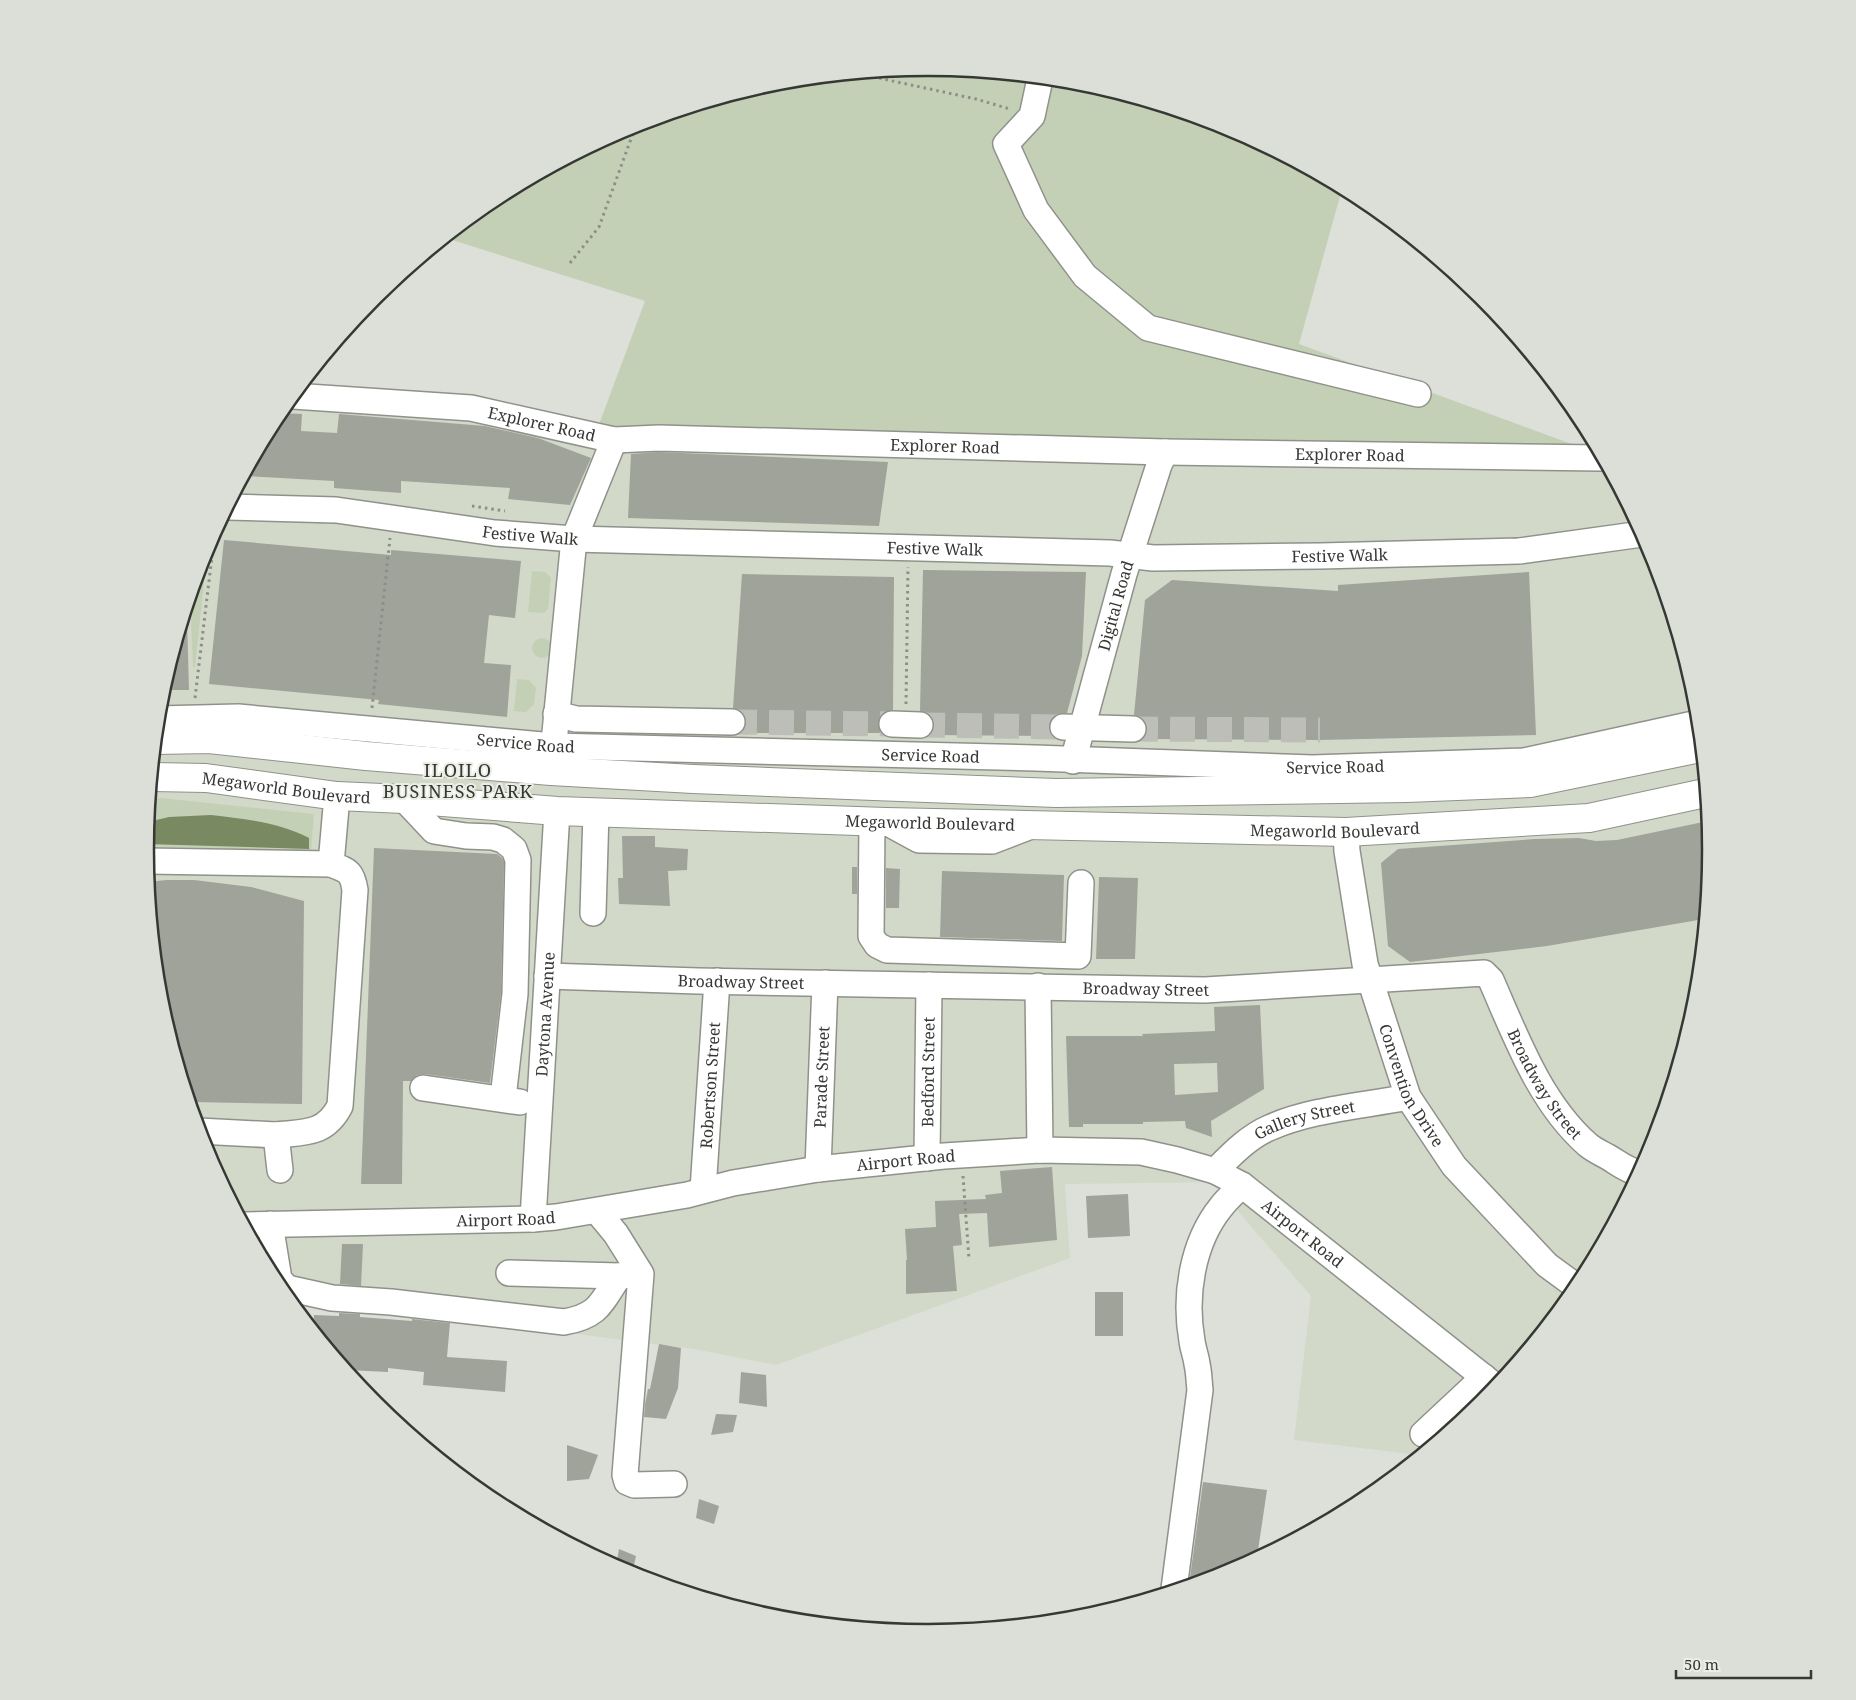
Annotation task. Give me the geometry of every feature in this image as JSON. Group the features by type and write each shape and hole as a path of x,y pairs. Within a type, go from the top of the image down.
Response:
{"main road":[{"name":"Megaworld Boulevard","path":"162,740 209,738 366,756 552,758 692,779 1056,793 1407,788 1530,783 1695,750"},
{"name":"Megaworld Boulevard","path":"158,777 206,778 337,796 404,799 557,811 879,822 1346,832 1589,818 1699,794"}],"street":[{"path":"1039,85 1032,116 1006,144 1036,210 1085,276 1148,328 1418,394"},
{"name":"Explorer Road","path":"302,397 471,408 614,440 659,438 1165,452 1595,458"},
{"path":"552,758 574,540 614,440"},
{"name":"Digital Road","path":"1073,761 1073,727 1159,465 1165,452"},
{"name":"Festive Walk","path":"234,507 336,510 494,533 574,540 1110,553 1153,558 1519,551 1634,535"},
{"path":"556,714 576,719 732,722"},
{"name":"Service Road","path":"166,719 238,717 552,758 1035,758 1073,761 1312,768 1520,761 1691,724"},
{"path":"1073,727 1133,729"},
{"path":"331,864 337,796"},
{"path":"404,799 434,831 503,840 514,849 518,860 515,994 503,1098"},
{"name":"Daytona Avenue","path":"533,1219 557,811"},
{"path":"593,913 596,812"},
{"path":"879,822 871,936 877,945 887,950 1078,956"},
{"name":"Convention Drive","path":"1346,832 1347,851 1365,964 1408,1097 1454,1166 1547,1265 1570,1282"},
{"path":"154,861 331,864 347,870 353,878 355,890 340,1106 334,1118 317,1131 276,1135 207,1131"},
{"path":"1078,987 1081,883"},
{"name":"Broadway Street","path":"548,976 1205,990 1484,973 1490,980 1539,1082 1564,1119 1589,1145 1631,1171"},
{"name":"Robertson Street","path":"703,1190 717,981"},
{"name":"Parade Street","path":"818,1169 825,983"},
{"name":"Bedford Street","path":"927,1158 929,984"},
{"path":"1038,986 1040,1150"},
{"path":"423,1088 540,1104"},
{"name":"Gallery Street","path":"1215,1172 1239,1147 1267,1128 1301,1116 1408,1097"},
{"path":"276,1135 280,1170"},
{"name":"Airport Road","path":"251,1225 533,1219 597,1211 733,1183 818,1169 961,1155 1040,1150 1141,1152 1178,1160 1215,1172 1242,1185 1489,1382"},
{"path":"1175,1584 1200,1390 1198,1366 1192,1341 1190,1286 1194,1263 1209,1224 1221,1206 1242,1185"},
{"path":"597,1211 616,1234 630,1275 625,1475 627,1482 634,1485 674,1484"},
{"path":"270,1224 277,1267"},
{"path":"510,1273 630,1275"},
{"path":"291,1289 332,1298 391,1302 564,1322 582,1319 596,1311 630,1275"},
{"path":"1423,1434 1489,1382"}],"path":[{"path":"878,78 976,99 1032,116"},
{"path":"570,263 598,227 632,135"},
{"path":"372,714 390,536"},
{"path":"195,703 212,556"},
{"path":"906,724 908,564"},
{"path":"961,1155 969,1260"}],"shaded area":[{"path":"928,76 979,78 1029,83 1079,91 1177,117 1224,135 1270,156 1340,196 1299,344 1577,446 611,429 598,427 645,301 452,240 498,207 541,180 586,156 632,135 679,117 728,103 777,91 877,78"},
{"name":"ILOILO BUSINESS PARK","path":"306,390 611,429 1588,447 1622,508 1643,554 1661,601 1687,699 1700,799 1702,850 1700,901 1687,1001 1661,1099 1643,1146 1622,1192 1598,1237 1542,1321 1510,1360 1475,1397 1411,1454 1294,1440 1311,1296 1213,1182 1065,1184 1070,1258 776,1365 694,1349 490,1323 337,1311 303,1305 258,1237 234,1192 213,1146 195,1099 169,1001 156,901 154,850 156,799 169,699 195,601 213,554 234,508 258,463"},
{"path":"532,571 545,572 551,578 548,609 544,613 528,612"},
{"path":"205,576 195,667 193,667 191,616"},
{"path":"542,638 549,641 552,648 549,655 542,658 535,655 532,648 535,641"},
{"path":"517,679 529,680 536,688 534,704 526,712 514,711"},
{"path":"156,798 314,814 311,852 154,846"},
{"path":"211,815 261,822 286,828 309,838 309,849 154,844 155,820 169,817"}],"building":[{"path":"290,413 302,414 301,431 337,433 339,414 485,426 538,438 591,458 570,505 508,499 510,488 401,481 401,493 334,488 334,481 251,476"},
{"path":"658,452 888,462 879,526 628,518 631,454"},
{"path":"224,540 391,555 391,550 521,561 515,618 489,615 484,663 511,665 507,717 378,704 379,700 209,684"},
{"path":"923,570 1086,572 1082,656 1067,713 1057,714 1051,720 1049,727 1052,736 930,735 934,726 933,719 928,713 920,711"},
{"path":"1529,572 1536,735 1320,740 1143,739 1147,730 1146,723 1141,717 1134,715 1145,600 1172,580 1338,591 1338,585"},
{"path":"742,574 894,577 893,710 885,712 880,717 878,724 882,733 740,733 746,723 745,716 740,710 733,708"},
{"path":"187,628 189,690 171,690"},
{"path":"1701,822 1702,850 1698,920 1547,946 1410,962 1388,946 1381,863 1398,849 1535,839 1579,838 1596,841 1617,840"},
{"path":"622,836 655,836 655,847 688,849 687,870 668,871 670,906 619,904 618,878 623,878"},
{"path":"374,848 497,854 504,862 501,993 490,1083 425,1074 417,1075 411,1081 403,1081 402,1184 361,1184"},
{"path":"852,867 857,867 857,894 852,894"},
{"path":"886,868 900,869 899,908 886,908"},
{"path":"942,871 1064,875 1062,941 940,937"},
{"path":"1099,877 1138,878 1135,959 1096,959"},
{"path":"194,880 251,887 304,901 302,1104 196,1102 169,1001 161,951 155,881"},
{"path":"1260,1005 1264,1089 1211,1121 1212,1137 1186,1128 1185,1121 1143,1122 1143,1124 1083,1124 1083,1127 1069,1127 1066,1036 1143,1036 1142,1034 1215,1031 1214,1007","holes":["1217,1063 1218,1092 1175,1095 1174,1064"]},
{"path":"1052,1167 1057,1240 989,1247 987,1213 959,1214 962,1245 953,1246 957,1291 906,1294 907,1260 905,1229 936,1227 935,1201 986,1199 985,1195 1002,1193 1000,1171"},
{"path":"1128,1194 1130,1236 1088,1238 1086,1196"},
{"path":"342,1244 363,1244 361,1286 340,1284"},
{"path":"1095,1292 1123,1292 1123,1336 1095,1336"},
{"path":"339,1313 360,1314 360,1317 450,1323 447,1357 507,1361 505,1392 423,1385 424,1372 388,1368 388,1372 356,1370 314,1320 314,1315 339,1316"},
{"path":"659,1344 681,1348 678,1388 666,1419 644,1417 648,1389 650,1389"},
{"path":"741,1372 766,1375 767,1407 739,1403"},
{"path":"716,1414 737,1415 733,1432 711,1435"},
{"path":"567,1445 598,1455 589,1479 567,1481"},
{"path":"1203,1482 1267,1490 1258,1549 1190,1578"},
{"path":"699,1499 719,1506 714,1524 696,1518"},
{"path":"619,1549 636,1556 634,1566 617,1558"}],"tunnel":[{"path":"732,722 892,724"},
{"path":"920,725 1063,727"},
{"path":"1133,729 1320,730"}],"district":[{"name":"ILOILO BUSINESS PARK","path":"458,781"}]}
